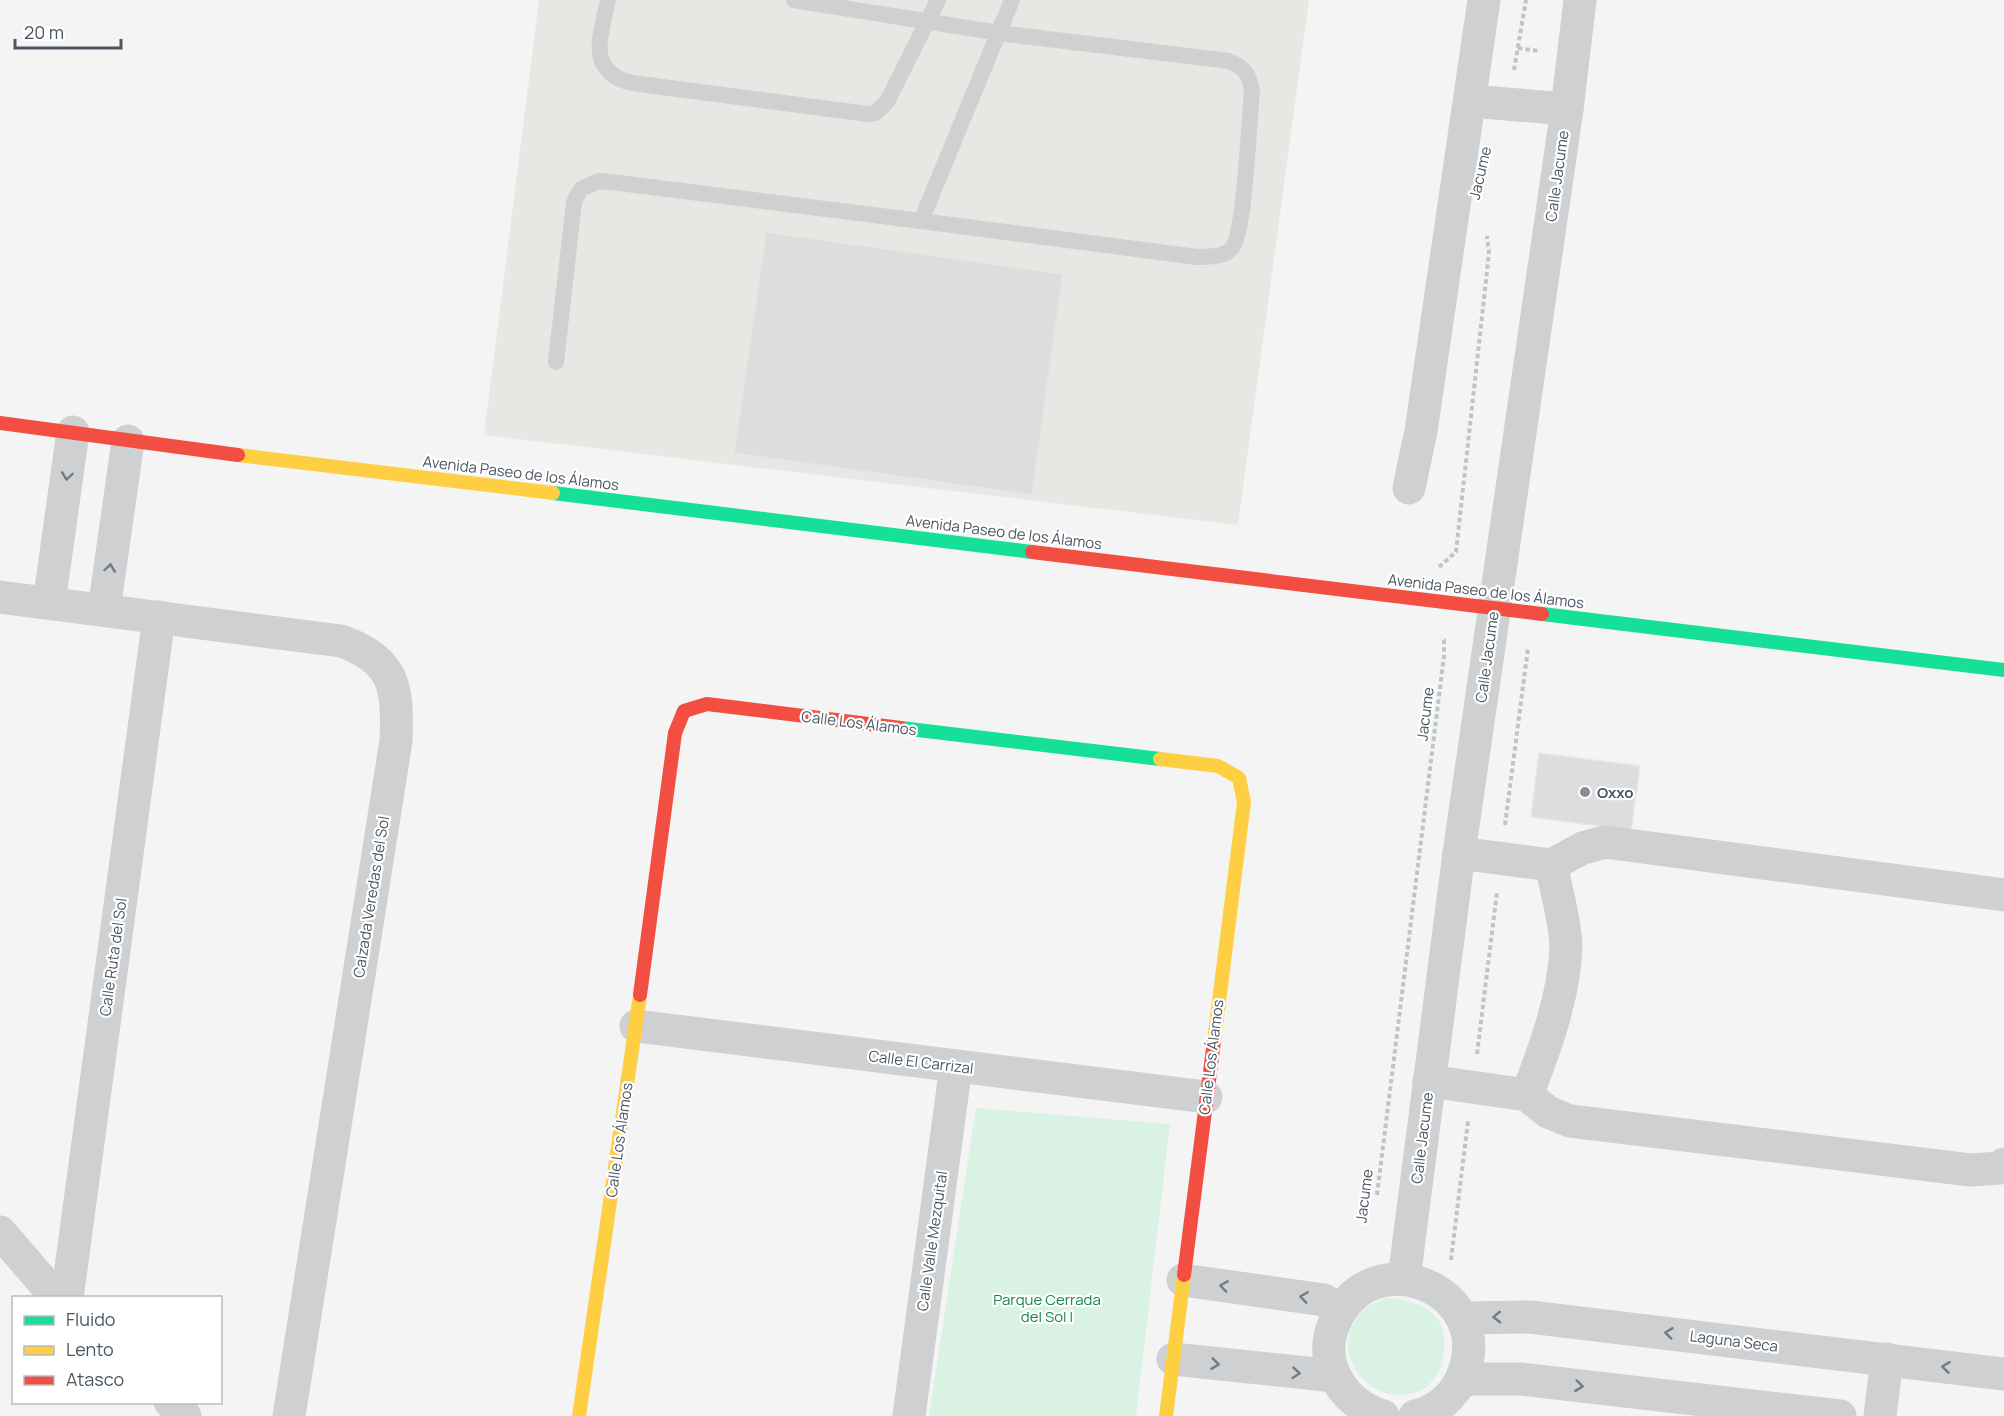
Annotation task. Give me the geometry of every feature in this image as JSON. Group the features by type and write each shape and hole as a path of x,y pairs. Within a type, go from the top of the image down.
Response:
{"street":[{"path":"1409,488 1421,431 1484,0"},
{"name":"Calle Jacume","path":"1404,1278 1460,853 1567,109 1580,0"},
{"path":"1470,101 1567,109"},
{"name":"Avenida Paseo de los Álamos","path":"0,423 128,441 2004,670"},
{"path":"49,603 73,432"},
{"path":"104,610 128,441"},
{"name":"Calzada Veredas del Sol","path":"0,597 341,641 370,654 384,667 393,683 397,713 396,741 289,1416"},
{"name":"Calle Ruta del Sol","path":"67,1296 159,617"},
{"name":"Calle Los Álamos","path":"579,1416 636,1026 675,733 684,711 707,704 1218,766 1239,778 1244,802 1166,1416"},
{"path":"1460,853 1551,865 1583,848 1605,842 2004,895"},
{"path":"1527,1095 1544,1049 1558,998 1566,946 1551,865"},
{"name":"Calle El Carrizal","path":"636,1026 1206,1097"},
{"name":"Calle Valle Mezquital","path":"909,1416 956,1066"},
{"path":"1430,1081 1527,1095 1548,1112 1570,1121 1970,1170 2000,1168 2004,1164"},
{"path":"0,1232 55,1296"},
{"path":"1383,1416 1356,1404 1344,1391 1335,1376 1329,1354 1331,1332 1340,1311 1355,1294 1374,1283 1404,1278 1421,1282 1437,1290 1451,1301 1464,1318 1469,1350 1467,1367 1460,1383 1450,1396 1437,1407 1415,1416"},
{"path":"1183,1280 1324,1300 1340,1311"},
{"name":"Laguna Seca","path":"1464,1318 1530,1317 2004,1374"},
{"path":"1173,1359 1335,1376"},
{"path":"1880,1416 1887,1359"},
{"path":"1460,1383 1470,1379 1521,1379 1840,1416"},
{"path":"172,1404 185,1416"}],"lane":[{"path":"608,0 600,58 604,69 620,80 868,114 875,113 887,102 938,0"},
{"path":"556,362 574,202 581,189 598,182 1197,257 1225,254 1233,248 1238,236 1252,92 1246,72 1229,60 999,33 794,0"},
{"path":"921,221 1012,0"}],"path":[{"path":"1508,104 1526,0"},
{"name":"Jacume","path":"1376,1198 1444,656 1444,640 1431,630 1440,566 1456,552 1489,253 1486,231"},
{"path":"1450,1266 1532,613"}],"shaded area":[{"path":"539,0 1309,0 1238,525 484,435"}],"green space":[{"name":"Parque Cerrada del Sol I","path":"976,1108 1170,1124 1136,1416 929,1416"},
{"path":"1385,1298 1414,1303 1425,1308 1434,1314 1444,1334 1442,1364 1439,1371 1423,1389 1403,1395 1385,1393 1369,1385 1357,1372 1350,1356 1348,1339 1354,1322 1368,1307"}],"building":[{"path":"766,232 1063,274 1032,495 734,453"},
{"name":"Oxxo","path":"1539,753 1640,766 1631,830 1531,817"}],"traffic: fast":[{"path":"553,493 1032,552"},
{"path":"1542,614 2004,670"},
{"path":"901,728 1160,759"}],"traffic: slow":[{"path":"238,455 553,493"},
{"path":"1160,759 1218,766 1239,778 1244,802 1214,1041"},
{"path":"579,1416 640,995"},
{"path":"1166,1416 1184,1275"}],"traffic: jam":[{"path":"0,423 238,455"},
{"path":"1032,552 1542,614"},
{"path":"640,995 675,733 684,711 707,704 901,728"},
{"path":"1184,1275 1214,1041"}],"place":[{"name":"Oxxo","path":"1585,792"}]}
